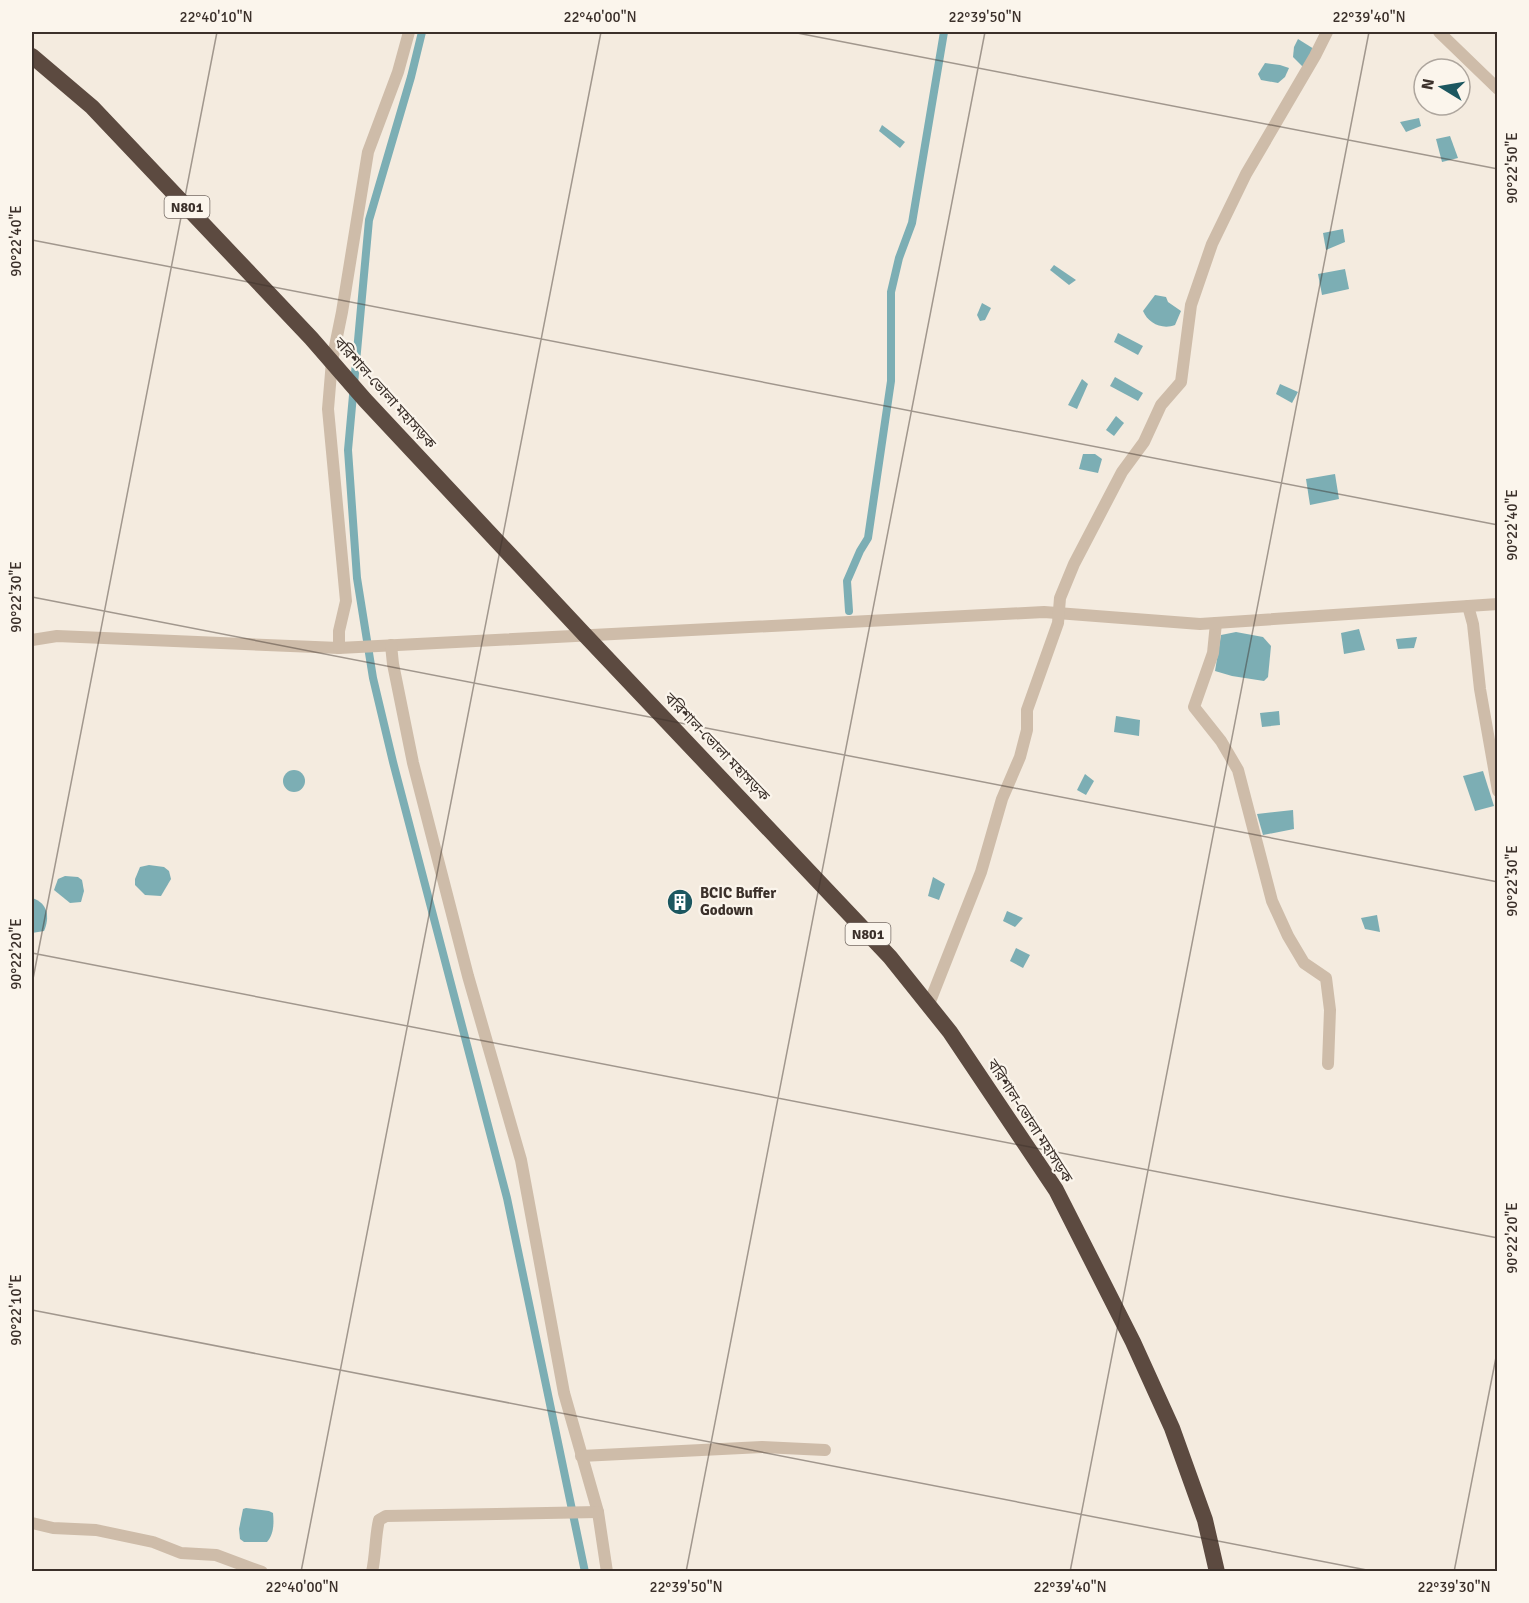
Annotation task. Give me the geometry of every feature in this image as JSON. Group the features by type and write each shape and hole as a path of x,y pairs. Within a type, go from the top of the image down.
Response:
{"highway":[{"name":"বরিশাল-ভোলা মহাসড়ক","path":"32,56 92,107 584,634 890,957 929,1004 1056,1190 1172,1428 1205,1520 1217,1572"}],"street":[{"path":"339,648 339,631 346,601 328,409 333,363 368,152 398,72 409,32"},
{"path":"929,1004 981,872 1002,799 1020,757 1027,730 1027,710 1058,623 1060,598 1074,564 1122,472 1144,442 1161,405 1181,382 1191,305 1212,244 1246,174 1327,32"},
{"path":"1439,32 1497,89"},
{"path":"32,640 57,636 339,648 1044,612 1200,624 1497,604"},
{"path":"1468,606 1473,624 1480,689 1497,791"},
{"path":"1216,623 1213,653 1194,706 1221,741 1238,770 1272,901 1288,936 1304,963 1326,978 1330,1010 1329,1064"},
{"path":"387,646 393,664 413,763 468,976 520,1160 564,1393 581,1456 607,1572"},
{"path":"581,1456 762,1447 825,1450"},
{"path":"372,1572 379,1520 386,1516 592,1513"},
{"path":"32,1523 54,1528 96,1530 153,1542 181,1553 216,1555 262,1572"}],"water":[{"path":"1298,39 1314,49 1304,68 1293,57"},
{"path":"1265,63 1289,68 1285,77 1278,83 1261,80 1258,74"},
{"path":"1419,118 1421,126 1406,132 1400,122"},
{"path":"882,125 905,142 900,148 879,131"},
{"path":"1450,136 1458,158 1442,162 1436,139"},
{"path":"1343,229 1345,242 1326,250 1323,233"},
{"path":"1054,265 1076,280 1069,285 1050,270"},
{"path":"1345,269 1349,289 1322,295 1318,274"},
{"path":"1155,295 1166,297 1168,302 1181,311 1175,325 1160,326 1145,315 1143,311"},
{"path":"982,303 991,308 985,320 980,321 977,315"},
{"path":"1118,333 1143,346 1138,355 1114,342"},
{"path":"1115,377 1143,393 1138,401 1110,386"},
{"path":"1082,379 1088,384 1077,409 1068,405"},
{"path":"1280,384 1298,392 1292,403 1276,394"},
{"path":"1116,416 1124,423 1114,436 1106,430"},
{"path":"1083,454 1095,454 1102,459 1098,473 1079,469"},
{"path":"1335,474 1339,499 1310,505 1306,479"},
{"path":"1359,629 1365,650 1344,654 1341,633"},
{"path":"1236,632 1263,637 1271,646 1268,677 1264,681 1215,671 1221,635"},
{"path":"1417,637 1414,648 1398,649 1396,639"},
{"path":"1279,711 1280,725 1262,727 1260,713"},
{"path":"1116,716 1140,720 1139,736 1114,732"},
{"path":"294,770 302,773 305,781 302,789 294,792 286,789 283,781 286,773"},
{"path":"1483,771 1494,806 1475,811 1463,776"},
{"path":"1085,774 1094,781 1086,795 1077,790"},
{"path":"1293,810 1294,829 1263,835 1257,814"},
{"path":"149,865 164,867 169,871 171,879 161,896 145,895 135,885 140,867"},
{"path":"65,876 78,877 82,880 84,891 81,902 70,903 54,890 58,879"},
{"path":"933,877 945,884 939,900 928,896"},
{"path":"32,898 41,903 46,911 47,921 44,931 32,933"},
{"path":"1007,911 1023,918 1015,927 1003,921"},
{"path":"1377,915 1380,932 1365,929 1361,918"},
{"path":"1016,948 1030,955 1023,968 1010,961"},
{"path":"243,1509 273,1513 272,1532 267,1542 244,1542 240,1539 239,1529"}],"waterway":[{"path":"422,32 369,220 348,450 357,578 373,678 393,762 507,1198 585,1572"},
{"path":"849,611 847,581 868,538 891,381 891,292 899,258 912,223 944,32"}],"place":[{"name":"BCIC Buffer Godown","path":"680,902"}]}
